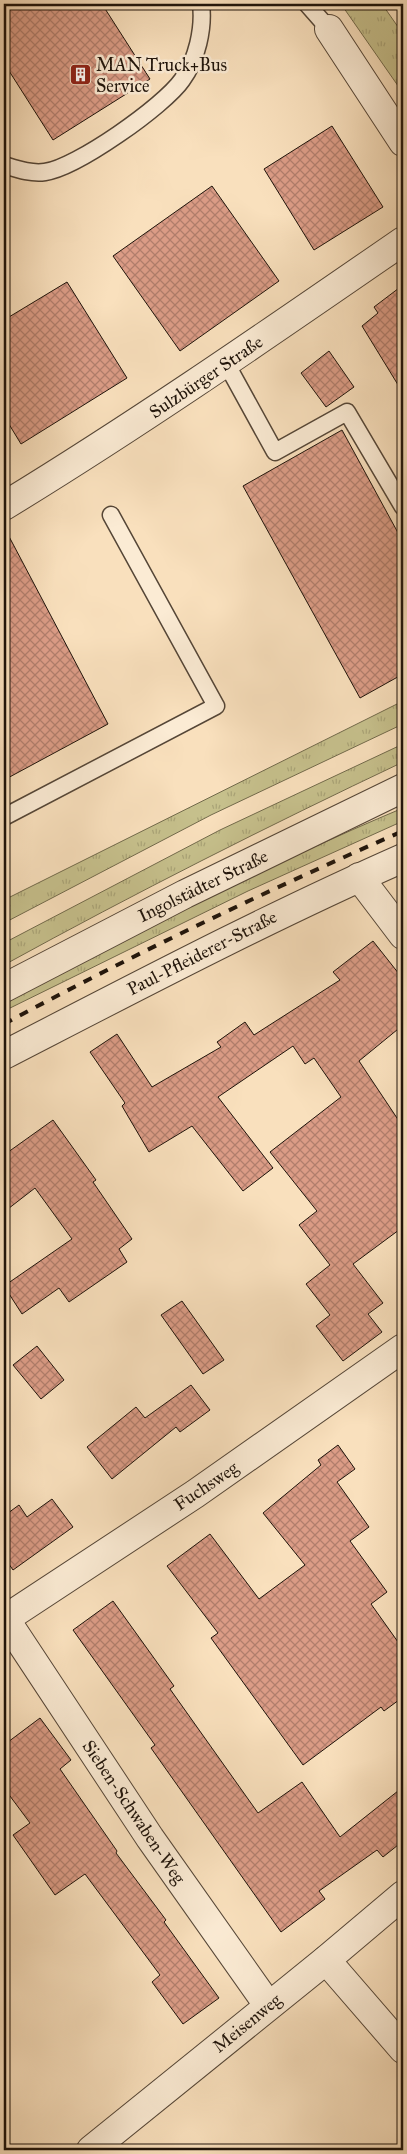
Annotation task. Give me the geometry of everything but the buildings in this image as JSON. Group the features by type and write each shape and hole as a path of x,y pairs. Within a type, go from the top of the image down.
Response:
{"street":[{"path":"328,29 403,142"},
{"name":"Sulzbürger Straße","path":"4,506 100,448 403,241"},
{"name":"Ingolstädter Straße","path":"4,988 185,894 403,788"},
{"name":"Paul-Pfleiderer-Straße","path":"4,1055 202,953 359,877 403,858"},
{"path":"359,877 403,935"},
{"name":"Fuchsweg","path":"4,1618 195,1494 403,1348"},
{"name":"Sieben-Schwaben-Weg","path":"4,1618 150,1838 268,2005"},
{"name":"Meisenweg","path":"91,2150 326,1960 403,1895"},
{"path":"326,1960 403,2049"}],"lane":[{"path":"4,165 24,172 44,173 72,164 156,107 182,80 198,46 203,18 201,4"},
{"path":"307,4 328,29"},
{"path":"226,363 275,452 347,412 403,507"},
{"path":"4,817 216,706 111,515"}],"green space":[{"path":"341,4 382,4 403,34 403,93"},
{"path":"403,701 403,724 211,815 4,923 4,900"},
{"path":"403,744 403,762 202,860 4,965 4,943 220,830"},
{"path":"403,808 403,821 248,891 4,1011 4,1004 152,926 302,853"}],"railway":[{"path":"4,1024 202,923 403,831"}],"place":[{"name":"MAN Truck+Bus Service","path":"80,75"}]}
